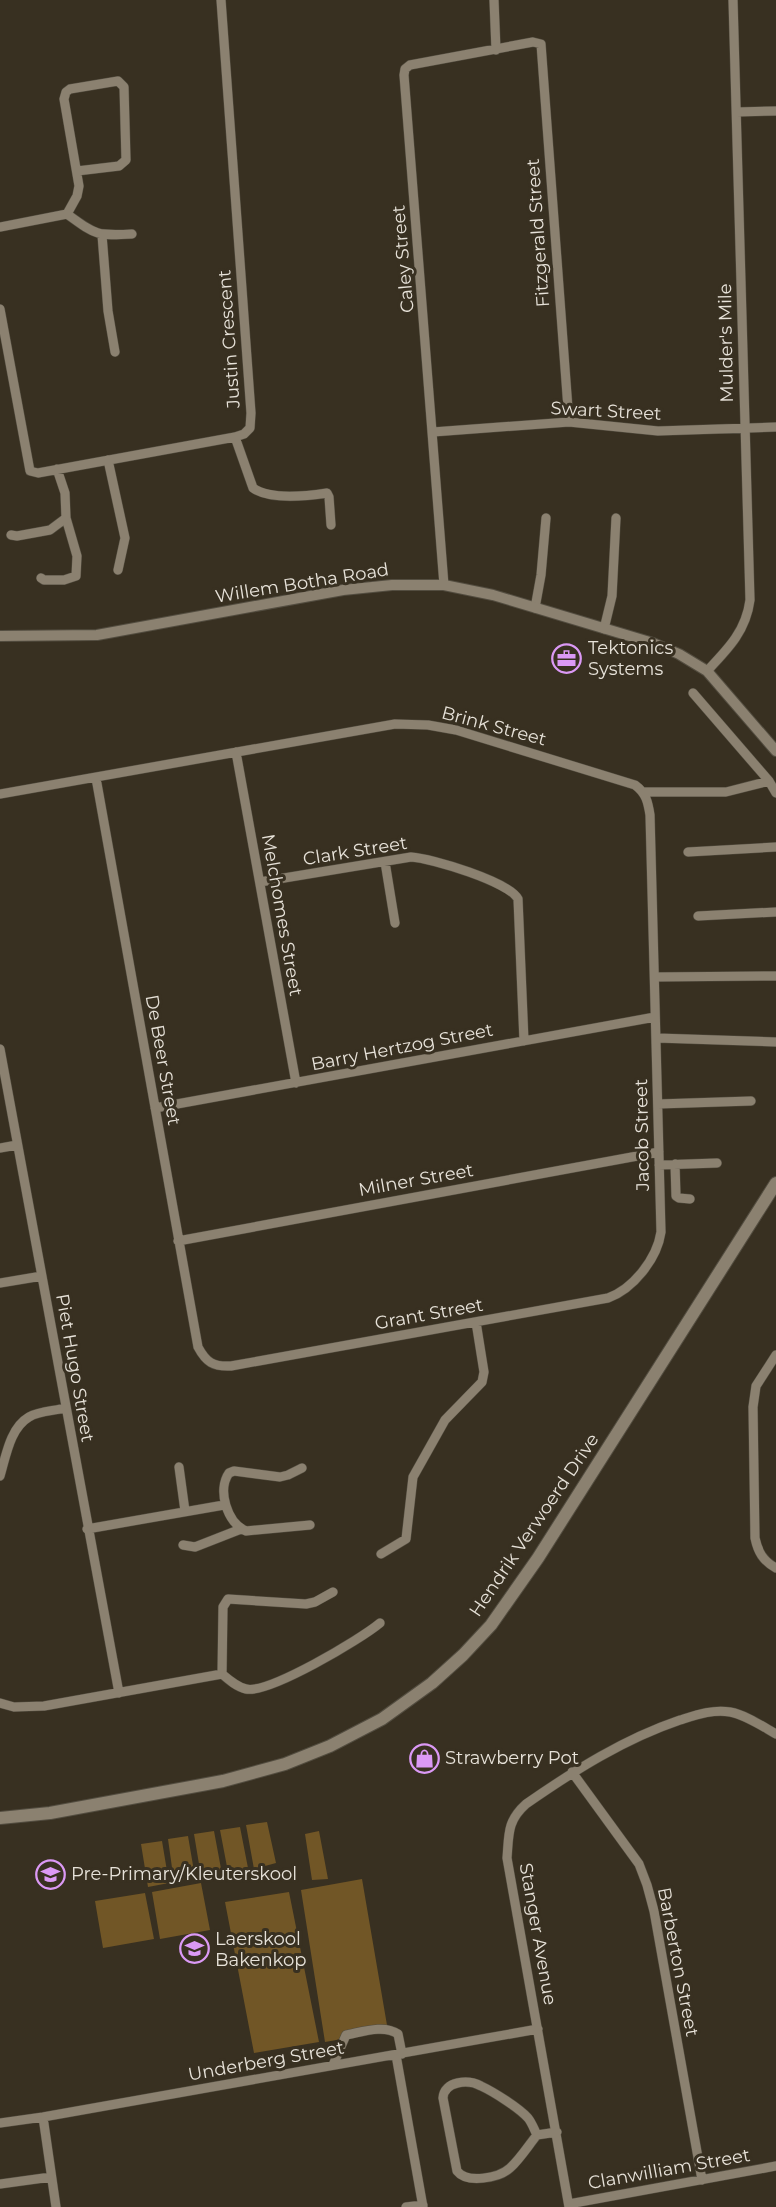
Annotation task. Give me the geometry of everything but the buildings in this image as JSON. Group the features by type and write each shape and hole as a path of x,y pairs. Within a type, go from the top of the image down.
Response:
{"main road":[{"name":"Hendrik Verwoerd Drive","path":"0,1818 50,1813 223,1781 285,1764 330,1746 382,1719 432,1683 491,1625 538,1558 776,1183"},
{"name":"Hendrik Verwoerd Drive","path":"0,1825 50,1813"}],"street":[{"name":"Justin Crescent","path":"221,0 251,417 250,429 235,437"},
{"path":"494,0 496,50"},
{"name":"Mulder's Mile","path":"707,671 741,632 748,612 748,499 744,428 738,112 733,0"},
{"name":"Caley Street","path":"444,585 434,432 404,73 406,67 415,63 540,42"},
{"name":"Fitzgerald Street","path":"540,42 569,422"},
{"path":"67,214 77,196 79,186 64,99 66,92 70,89 118,81 124,87 126,160 119,166 77,171"},
{"path":"738,112 776,111"},
{"path":"0,227 67,214 102,235 132,234"},
{"path":"102,235 109,322 115,352"},
{"path":"0,309 30,471 38,473 235,437 253,488 261,493 288,496 327,493 330,525"},
{"name":"Swart Street","path":"434,432 569,422 658,431 776,427"},
{"path":"108,460 124,538 118,570"},
{"path":"41,578 64,580 76,576 77,556 66,518 65,493 57,469"},
{"path":"11,535 50,530 66,518"},
{"path":"535,608 541,575 546,518"},
{"path":"604,629 612,597 616,518"},
{"name":"Willem Botha Road","path":"0,636 97,635 343,590 392,585 444,585 493,595 653,643 679,654 707,671 776,751"},
{"path":"693,693 769,781 776,793"},
{"name":"Brink Street","path":"0,794 379,726 428,725 456,730 635,785 644,792"},
{"name":"Melchomes Street","path":"236,752 296,1083"},
{"name":"De Beer Street","path":"96,778 198,1347"},
{"path":"656,1017 650,815 644,792 726,792 769,781"},
{"path":"688,852 776,847"},
{"name":"Clark Street","path":"260,882 411,857 428,859 501,884 516,894 518,899 524,1041"},
{"path":"386,862 395,923"},
{"path":"698,916 776,912"},
{"path":"656,977 776,976"},
{"name":"Barry Hertzog Street","path":"155,1108 656,1017"},
{"name":"Jacob Street","path":"655,1251 661,1232 656,1017"},
{"path":"657,1038 776,1042"},
{"name":"Piet Hugo Street","path":"0,1049 118,1693"},
{"path":"658,1104 751,1101"},
{"path":"0,1148 17,1145"},
{"name":"Milner Street","path":"178,1241 659,1152"},
{"path":"659,1165 717,1163"},
{"path":"675,1164 676,1196 690,1199"},
{"name":"Grant Street","path":"198,1347 206,1361 213,1365 231,1366 617,1294 632,1283 655,1251"},
{"path":"0,1283 42,1276"},
{"path":"381,1554 406,1539 413,1477 445,1420 482,1382 484,1372 476,1322"},
{"path":"776,1354 756,1386 753,1407 755,1538 759,1552 766,1562 776,1568"},
{"path":"0,1476 13,1435 23,1422 37,1414 65,1408"},
{"path":"179,1467 185,1511"},
{"path":"241,1529 224,1505 226,1478 230,1473 234,1471 280,1477 302,1468"},
{"path":"87,1529 224,1505"},
{"path":"183,1545 195,1547 241,1529 252,1532 310,1525"},
{"path":"222,1674 223,1606 228,1599 306,1604 315,1602 333,1592"},
{"path":"222,1674 245,1689 264,1687 334,1653 368,1633 380,1623"},
{"path":"0,1703 33,1708 222,1674"},
{"name":"Stanger Avenue","path":"569,2205 507,1858 509,1826 526,1804 572,1772 602,1754 659,1727 700,1714 723,1711 738,1714 776,1734"},
{"name":"Barberton Street","path":"572,1772 639,1864 647,1885 654,1911 702,2180"},
{"path":"333,2065 346,2035 385,2029 393,2030 398,2034 399,2054 423,2206 406,2207"},
{"name":"Underberg Street","path":"0,2123 538,2029"},
{"path":"537,2135 526,2116 480,2085 460,2083 447,2087 443,2091 457,2171 460,2176 475,2179 508,2170 537,2135 557,2132"},
{"path":"43,2117 56,2207"},
{"name":"Clanwilliam Street","path":"569,2205 776,2166"},
{"path":"0,2184 51,2177"}],"shaded area":[{"path":"267,1822 276,1863 254,1869 246,1825"},
{"path":"240,1827 248,1868 228,1872 220,1830"},
{"path":"214,1831 222,1874 201,1876 194,1834"},
{"path":"319,1831 328,1879 312,1880 305,1834"},
{"path":"188,1836 195,1877 174,1882 168,1839"},
{"path":"162,1841 169,1883 148,1887 141,1844"},
{"path":"362,1879 388,2031 325,2042 301,1890"},
{"path":"201,1883 210,1930 160,1939 152,1892"},
{"path":"289,1892 319,2042 254,2053 225,1902"},
{"path":"145,1893 154,1939 103,1948 95,1901"}],"place":[{"name":"Tektonics Systems","path":"567,658"},
{"name":"Strawberry Pot","path":"424,1758"},
{"name":"Pre-Primary/Kleuterskool","path":"50,1874"},
{"name":"Laerskool Bakenkop","path":"194,1949"}]}
